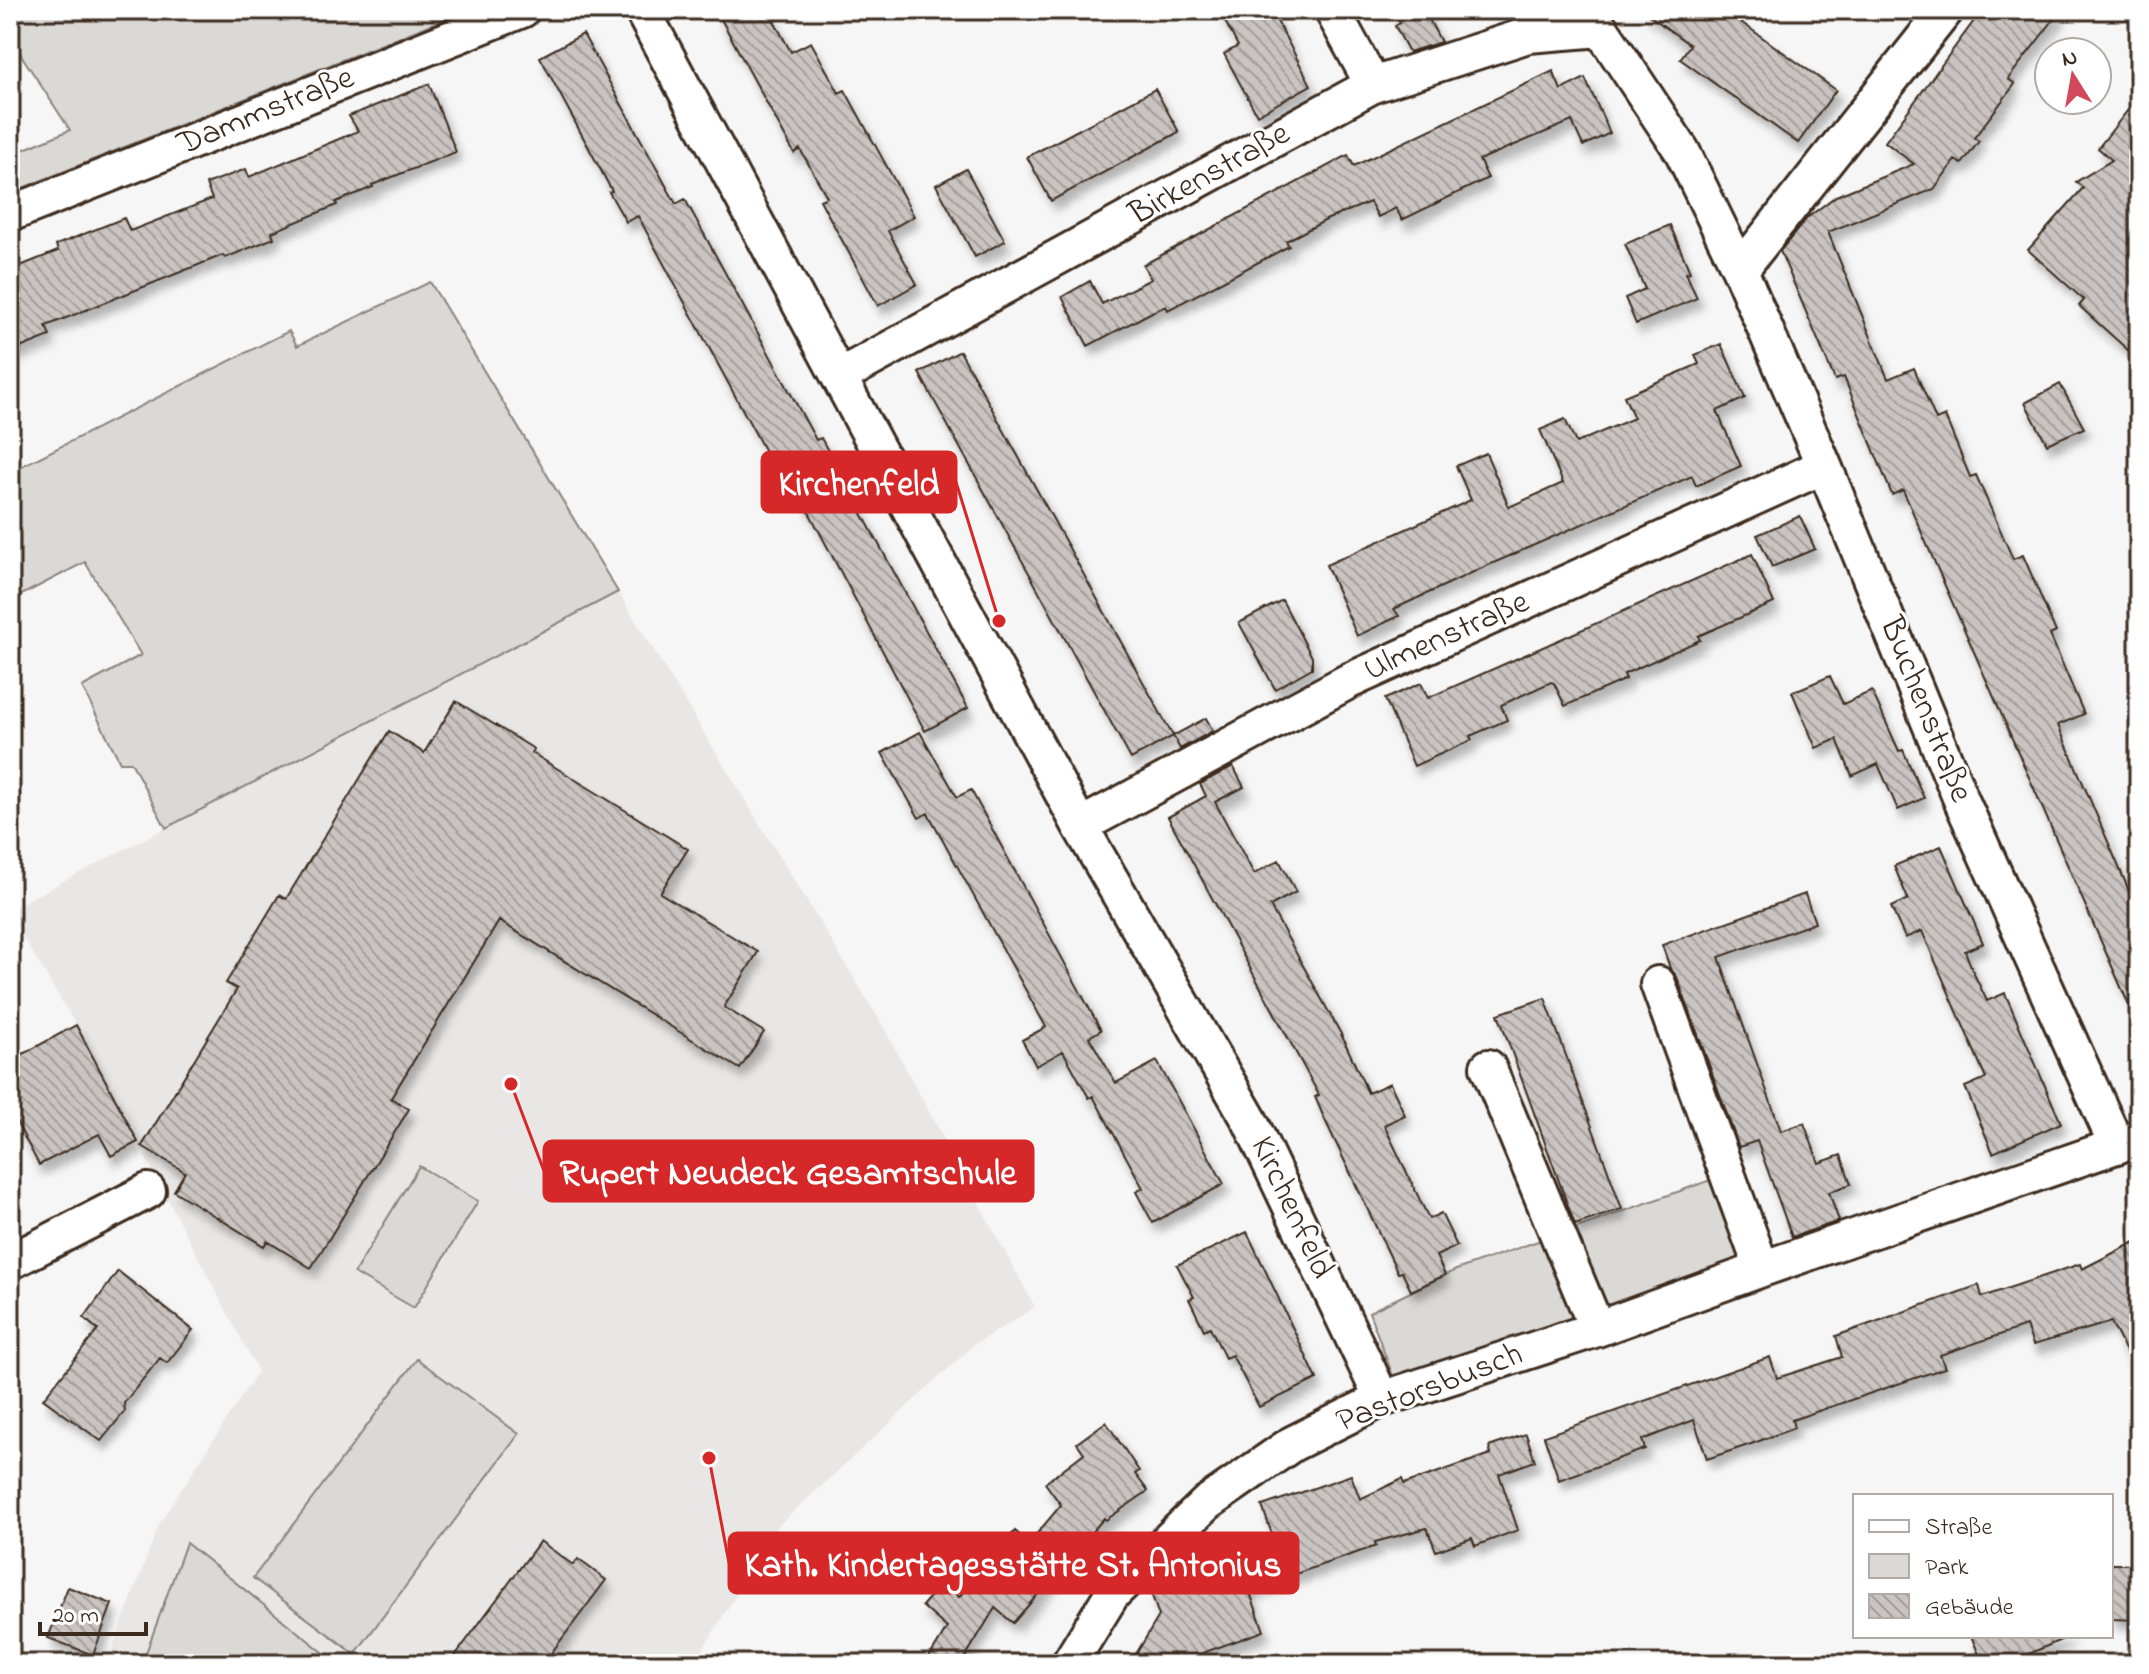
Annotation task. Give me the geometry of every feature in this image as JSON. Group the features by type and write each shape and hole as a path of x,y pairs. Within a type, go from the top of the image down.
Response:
{"street":[{"name":"Dammstraße","path":"10,214 522,10"},
{"name":"Kirchenfeld","path":"642,10 1080,826 1250,1121 1382,1399"},
{"path":"1332,10 1373,85"},
{"path":"1740,270 1946,10"},
{"name":"Birkenstraße","path":"840,376 1373,85 1528,35 1601,29"},
{"name":"Buchenstraße","path":"1601,29 1682,151 1740,270 1962,802 2128,1142"},
{"name":"Ulmenstraße","path":"1080,826 1349,681 1824,466"},
{"path":"1658,984 1762,1269"},
{"path":"1488,1067 1597,1329"},
{"name":"Pastorsbusch","path":"1069,1664 1112,1594 1207,1503 1292,1444 1382,1399 1597,1329 2128,1142"},
{"path":"10,1262 148,1191"}],"shaded area":[{"path":"618,592 879,1019 1035,1307 974,1345 778,1526 694,1664 338,1664 186,1543 142,1664 107,1664 159,1524 258,1371 76,1025 10,916 10,909"}],"green space":[{"path":"10,10 467,10 10,193 10,155 70,130 10,38"},
{"path":"430,282 618,592 166,828 131,762 120,762 82,687 141,655 85,562 10,601 10,472 289,331 297,346"},
{"path":"419,1166 478,1201 414,1308 354,1273"},
{"path":"1719,1177 1749,1263 1599,1313 1568,1231"},
{"path":"1552,1236 1582,1319 1394,1379 1369,1312 1456,1270"},
{"path":"417,1359 519,1434 355,1654 253,1578"},
{"path":"186,1543 338,1664 142,1664"}],"building":[{"path":"716,10 768,10 791,52 811,42 839,93 845,90 914,216 888,231 917,284 878,306 820,200 827,197 800,149 794,153"},
{"path":"1219,10 1271,10 1311,85 1257,115 1224,54 1238,46"},
{"path":"1392,10 1424,10 1441,42 1409,52 1395,26 1400,23"},
{"path":"1642,10 1724,10 1836,90 1798,143 1680,59 1690,45"},
{"path":"1982,10 2061,10 2041,36 2033,36 2033,46 2008,79 2015,84 1974,138 1979,141 1962,164 1955,160 1934,189 1828,232 1888,379 1914,368 1936,420 1945,416 1970,477 1976,475 2013,559 2023,555 2056,632 2050,635 2084,714 2058,725 2139,914 2139,1028 1903,490 1892,495 1844,377 1835,380 1780,251 1807,218 1836,196 1914,164 1885,142"},
{"path":"583,34 676,204 685,199 816,440 821,438 968,708 925,731 777,452 768,457 638,216 626,222 540,57"},
{"path":"1553,71 1561,90 1585,78 1610,133 1583,146 1572,121 1479,160 1488,178 1402,220 1396,208 1378,217 1370,202 1328,219 1286,241 1289,246 1168,310 1166,306 1152,312 1088,346 1062,297 1090,281 1102,304 1151,279 1143,265 1348,155 1354,166"},
{"path":"429,84 456,152 372,185 336,202 337,205 272,232 274,238 225,258 223,255 46,326 50,336 10,352 10,270 58,251 56,245 124,218 130,231 212,199 206,184 246,169 249,177 358,131 349,116"},
{"path":"1155,89 1179,132 1051,201 1027,157"},
{"path":"2139,96 2139,360 2079,306 2084,300 2028,250 2083,188 2076,182 2112,160 2098,148"},
{"path":"966,169 1005,241 975,257 936,185"},
{"path":"1670,225 1690,272 1686,273 1697,298 1636,324 1625,298 1645,289 1625,244"},
{"path":"1721,344 1745,398 1717,411 1741,466 1696,486 1692,476 1482,568 1394,609 1399,616 1357,636 1326,565 1471,500 1456,466 1486,453 1509,507 1563,483 1540,430 1565,419 1576,443 1634,418 1624,396 1699,364 1695,355"},
{"path":"960,351 1173,736 1131,759 919,373"},
{"path":"2060,384 2084,428 2047,444 2025,403"},
{"path":"1800,516 1815,549 1772,567 1757,535"},
{"path":"1752,554 1774,603 1698,636 1700,640 1624,674 1626,679 1565,706 1551,682 1501,705 1507,720 1470,736 1472,740 1414,766 1385,699 1421,683 1428,698"},
{"path":"1282,600 1312,657 1312,668 1275,689 1239,623"},
{"path":"1830,676 1843,704 1872,691 1924,798 1898,810 1878,764 1852,776 1837,739 1816,748 1792,692"},
{"path":"456,701 534,749 532,753 688,849 660,893 758,952 724,1007 764,1032 740,1069 499,921 391,1098 409,1109 311,1268 267,1241 264,1246 174,1191 185,1172 142,1146 237,989 226,983 279,895 286,899 389,731 424,753"},
{"path":"1206,718 1213,731 1180,749 1173,736"},
{"path":"920,732 957,797 971,790 1101,1030 1089,1037 1116,1083 1157,1061 1224,1184 1153,1223 1136,1192 1143,1188 1093,1096 1089,1098 1063,1051 1036,1066 1022,1040 1046,1027 928,813 919,818 882,753"},
{"path":"1233,766 1244,787 1215,802 1254,874 1279,860 1296,892 1270,906 1341,1034 1368,1093 1390,1083 1405,1115 1384,1125 1429,1219 1441,1213 1457,1246 1436,1256 1445,1275 1411,1291 1402,1272 1398,1273 1325,1120 1315,1097 1319,1095 1168,817 1206,796 1200,784"},
{"path":"1941,846 1983,943 1965,951 1975,976 1987,1001 2005,993 2061,1123 1993,1153 1965,1087 1986,1078 1922,931 1905,938 1891,907 1908,899 1894,866"},
{"path":"1805,894 1815,923 1719,957 1781,1131 1804,1123 1819,1163 1841,1155 1851,1184 1829,1192 1839,1221 1792,1237 1757,1141 1739,1147 1677,977 1670,968 1662,945"},
{"path":"1545,998 1622,1209 1575,1225 1498,1014"},
{"path":"76,1025 138,1142 111,1156 99,1134 39,1165 10,1110 10,1061"},
{"path":"1247,1232 1317,1379 1259,1407 1232,1355 1225,1358 1210,1327 1204,1330 1189,1299 1194,1297 1177,1265"},
{"path":"2139,1240 2139,1377 2111,1322 2033,1345 2026,1326 1940,1355 1945,1368 1792,1420 1794,1428 1707,1459 1694,1420 1642,1440 1645,1449 1559,1480 1544,1436 1770,1357 1777,1378 1842,1357 1836,1336 1979,1285 1982,1297 2080,1264 2082,1269"},
{"path":"118,1271 193,1330 167,1363 160,1358 124,1403 125,1411 101,1441 43,1399 98,1330 84,1318"},
{"path":"1106,1422 1139,1471 1135,1474 1148,1491 1106,1520 1104,1518 1013,1623 995,1608 961,1664 925,1664 947,1628 922,1606 942,1583 959,1597 1015,1531 1029,1543 1061,1505 1045,1483 1084,1453 1077,1443"},
{"path":"1526,1434 1535,1461 1499,1474 1518,1530 1475,1546 1472,1538 1436,1551 1427,1528 1375,1542 1376,1546 1249,1590 1264,1631 1172,1664 1130,1664 1159,1616 1151,1593 1277,1548 1262,1506 1351,1475 1360,1499 1402,1479 1404,1484 1491,1454 1489,1447"},
{"path":"540,1541 573,1565 578,1559 606,1580 543,1664 449,1664"},
{"path":"2113,1564 2139,1564 2139,1620 2113,1619"},
{"path":"68,1587 112,1604 93,1655 48,1638"},
{"path":"1972,1638 2065,1638 2006,1664 1983,1664"}],"place":[{"name":"Kirchenfeld","path":"999,621"},
{"name":"Rupert Neudeck Gesamtschule","path":"511,1084"},
{"name":"Kath. Kindertagesstätte St. Antonius","path":"709,1458"}]}
